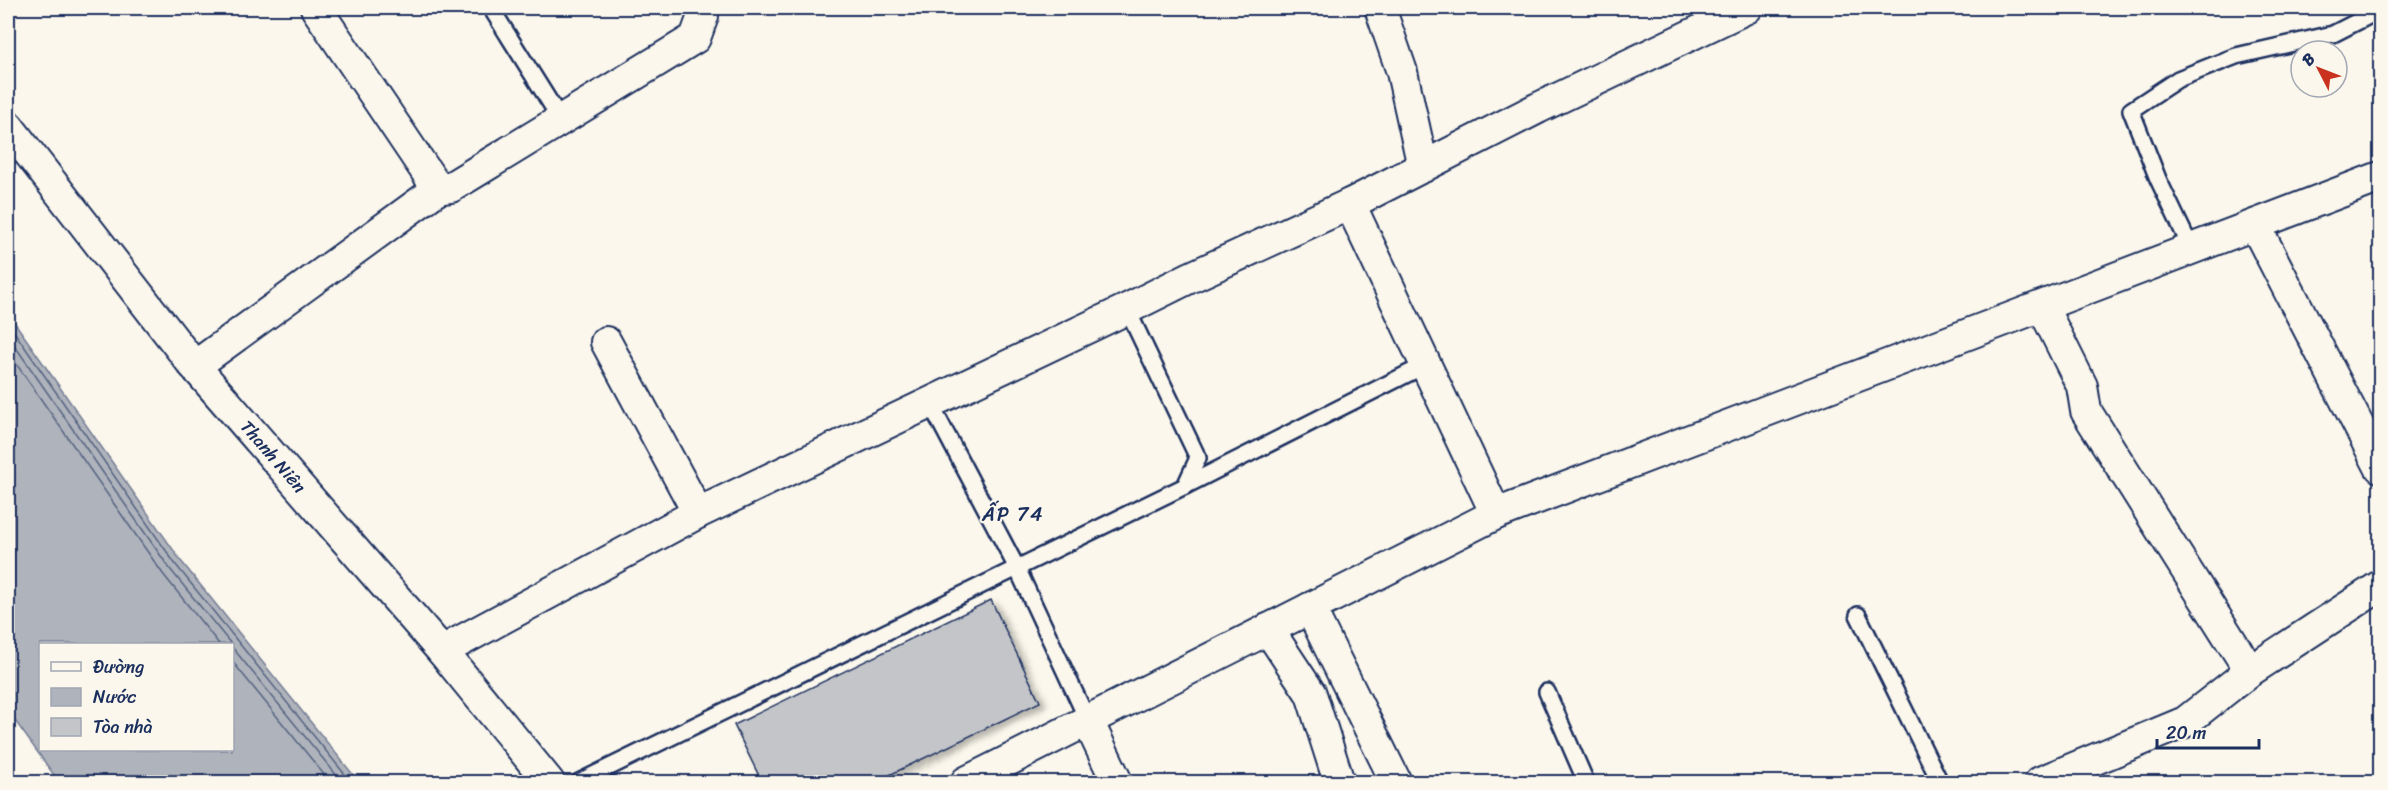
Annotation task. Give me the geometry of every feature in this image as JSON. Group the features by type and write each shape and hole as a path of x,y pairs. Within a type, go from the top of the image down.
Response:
{"street":[{"path":"316,8 438,189"},
{"path":"195,366 438,189 451,187 694,38 703,16 700,8"},
{"path":"1380,8 1402,72 1424,167"},
{"path":"442,651 698,513 1189,278 1350,204 1538,108 1747,8"},
{"name":"Thanh Niên","path":"8,126 195,366 442,651 549,783"},
{"path":"966,783 1496,514 2047,318 2192,250 2380,177"},
{"path":"1350,204 1496,514"},
{"path":"2254,225 2380,467"},
{"path":"2047,318 2082,386 2086,411 2250,671"},
{"path":"606,342 698,513"},
{"path":"2040,783 2185,722 2250,671 2380,586"},
{"path":"1310,608 1396,783"},
{"path":"1268,629 1311,694 1339,783"},
{"path":"1088,720 1117,783"}],"lane":[{"path":"491,8 561,120"},
{"path":"2192,250 2158,179 2132,110 2178,79 2236,56 2333,34 2380,10"},
{"path":"1127,309 1198,458 1185,486"},
{"path":"579,783 1185,486 1425,365"},
{"path":"930,403 1017,568 1088,720"},
{"path":"1858,615 1940,783"},
{"path":"1547,692 1586,783"}],"water":[{"path":"8,313 181,561 359,782 59,782 8,711"}],"building":[{"path":"991,600 1040,702 875,782 762,782 734,725"}],"district":[{"name":"ẤP 74","path":"1013,514"}]}
